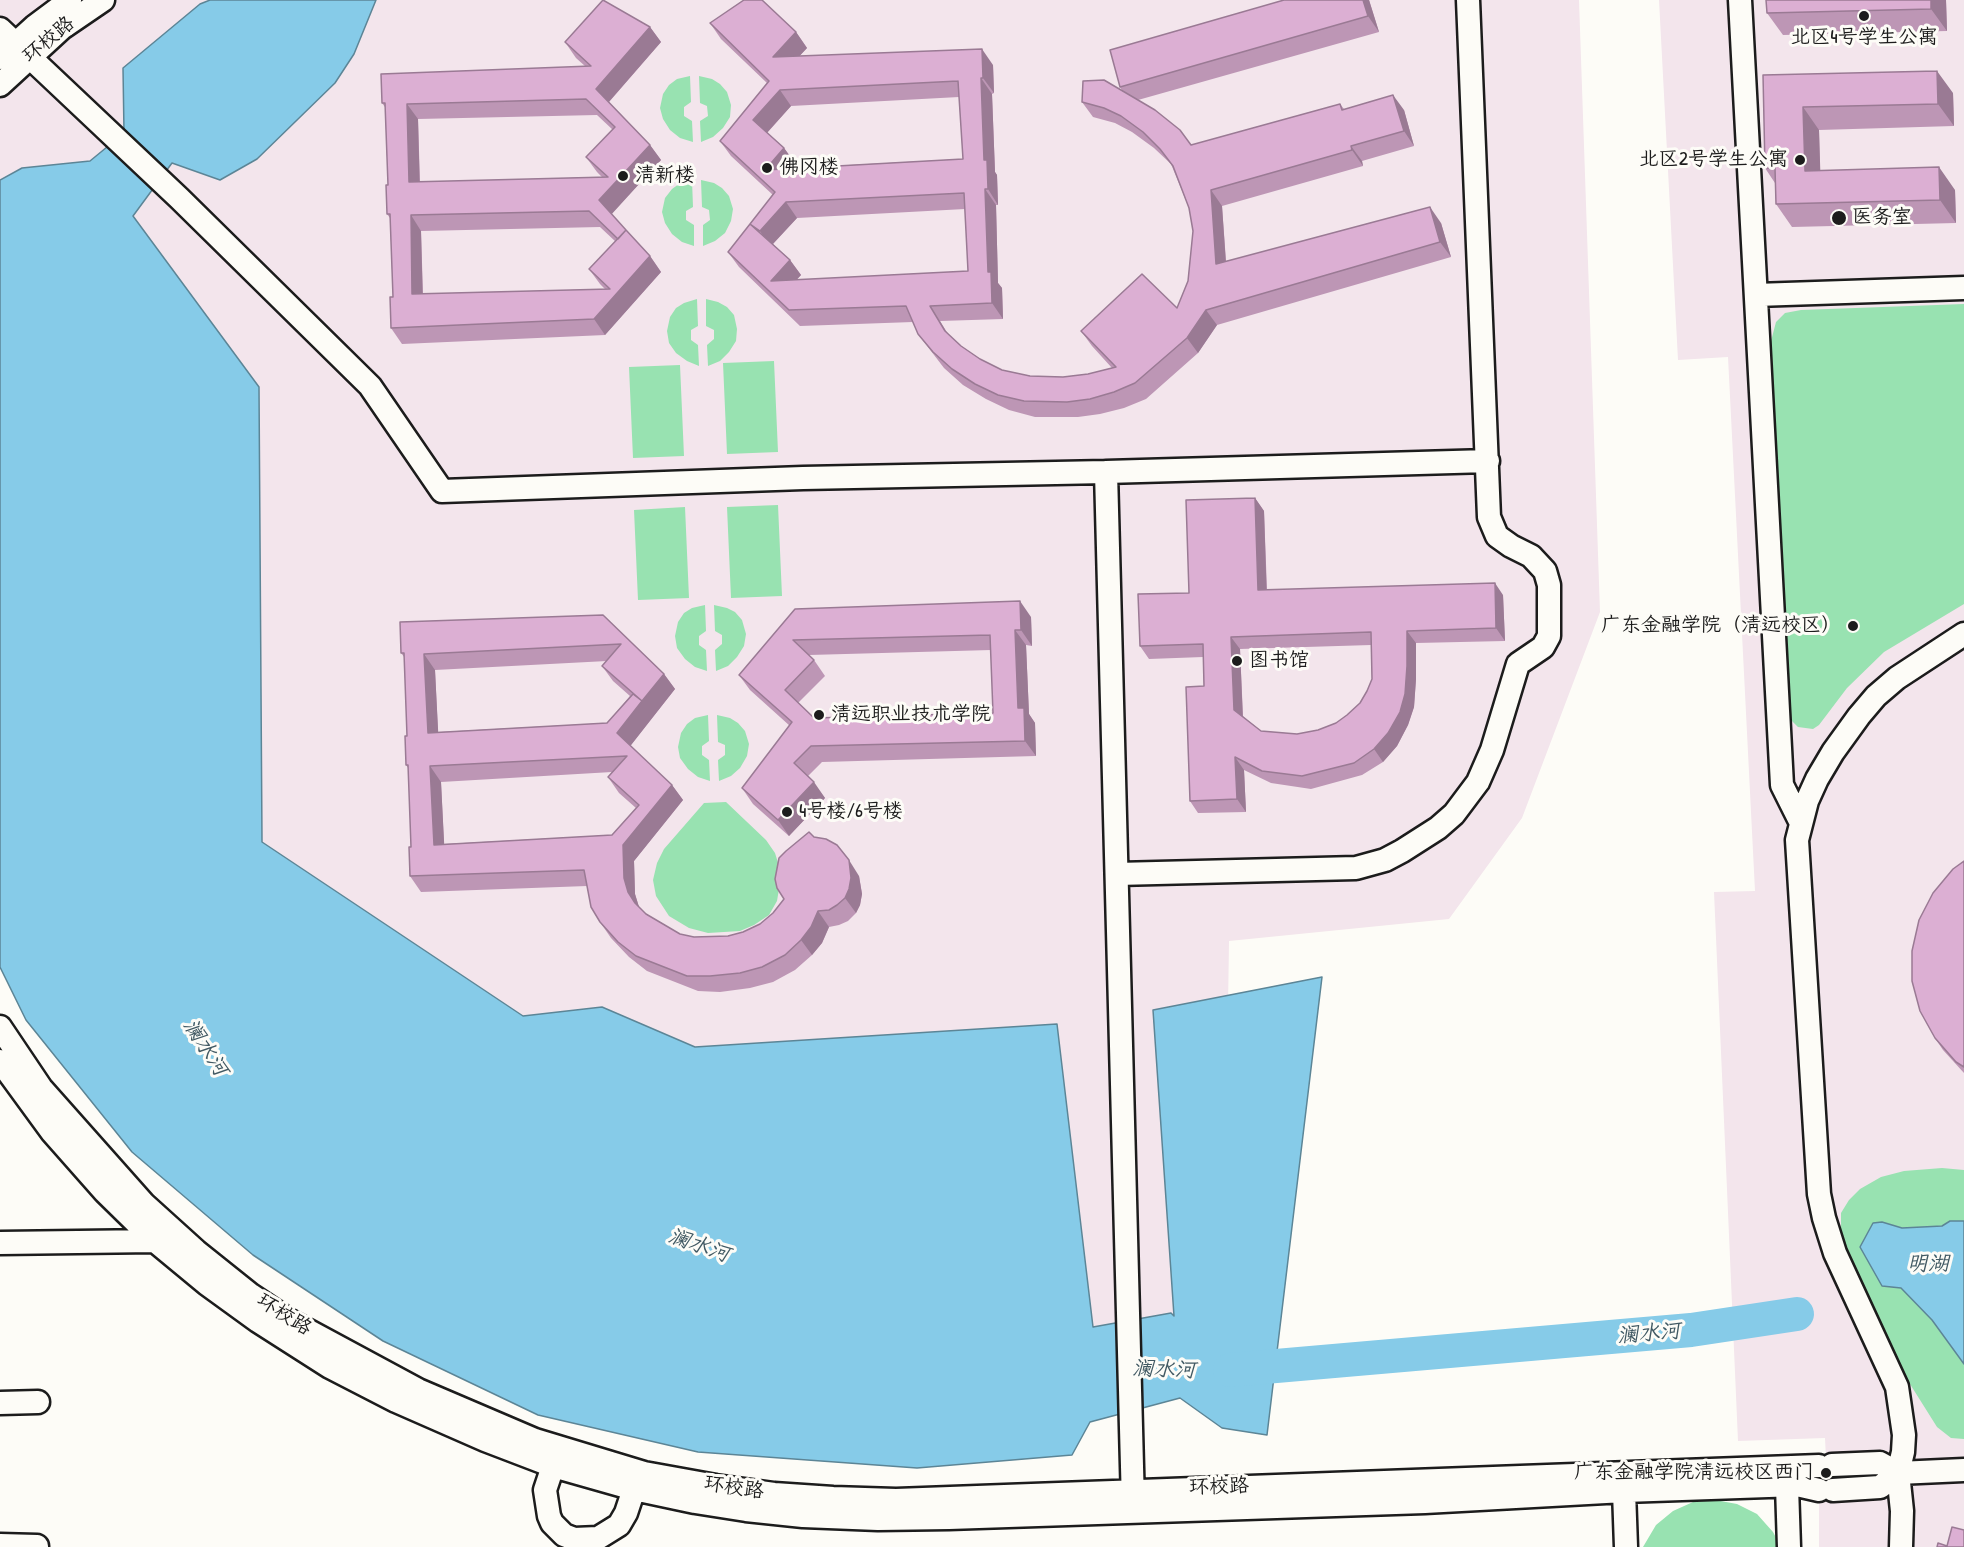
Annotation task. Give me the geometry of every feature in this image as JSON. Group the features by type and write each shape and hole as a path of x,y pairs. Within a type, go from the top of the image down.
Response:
{"street":[{"name":"环校路","path":"0,85 11,47 70,0"},
{"name":"环校路","path":"11,47 62,27 102,0"},
{"path":"1117,874 1356,868 1385,860 1418,842 1454,814 1479,782 1518,664 1543,647 1549,636 1549,585 1545,571 1531,556 1497,536 1489,517 1467,0"},
{"path":"1740,0 1782,784 1800,821"},
{"path":"11,47 110,132 180,198 370,386 442,490 792,478 1106,472 1488,460"},
{"path":"1756,295 1964,288"},
{"path":"1106,472 1133,1501"},
{"path":"1901,1547 1902,1511 1898,1473 1904,1435 1897,1387 1835,1253 1819,1194 1797,855 1800,821 1806,801 1833,752 1876,696 1918,662 1964,634"},
{"name":"环校路","path":"0,1027 41,1088 144,1204 196,1251 251,1294 290,1321 418,1390 535,1440 644,1473 774,1494 833,1498 1133,1501 1782,1478 1825,1465 1880,1463 1898,1473 1880,1487 1826,1490 1797,1485 1782,1478"},
{"name":"环校路","path":"4,1073 84,1171 155,1241 249,1315 330,1367 396,1401 485,1440 553,1466 634,1489 695,1502 803,1516 926,1518 1133,1501"},
{"path":"0,1243 155,1241"},
{"path":"0,1403 38,1402"},
{"path":"553,1466 545,1490 549,1516 552,1523 574,1543 598,1538 619,1525 632,1500 634,1489"},
{"path":"1898,1473 1964,1470"},
{"path":"1782,1478 1789,1547"},
{"path":"1625,1482 1626,1547"},
{"path":"0,1545 37,1546"}],"shaded area":[{"name":"清远职业技术学院","path":"0,0 1579,0 1600,612 1522,818 1449,919 1229,941 1223,1348 1044,1386 251,1055 0,413"},
{"name":"广东金融学院（清远校区）","path":"1659,0 1964,0 1964,1547 1819,1547 1819,1503 1828,1501 1825,1438 1738,1441 1714,892 1755,891 1728,357 1678,360"}],"green space":[{"path":"690,76 691,102 684,107 684,116 692,121 693,142 680,138 670,130 663,119 660,108 663,94 669,85 677,79"},
{"path":"699,76 712,79 720,84 727,92 731,105 730,117 723,128 713,137 701,142 700,121 708,116 707,106 700,103"},
{"path":"692,180 693,207 686,211 686,220 694,225 694,246 682,242 672,234 665,223 662,212 665,198 672,189"},
{"path":"701,180 714,183 722,188 729,196 733,209 731,221 725,233 715,241 703,246 703,225 710,220 709,210 702,207"},
{"path":"697,299 698,326 691,330 691,340 698,345 699,366 676,353 669,343 667,331 670,317 676,308"},
{"path":"706,299 727,307 734,315 737,329 736,341 729,352 720,361 708,366 707,345 714,339 714,330 706,326"},
{"path":"1964,304 1964,604 1884,652 1847,688 1819,725 1813,729 1798,727 1792,721 1788,702 1770,345 1776,322 1785,313 1801,310"},
{"path":"774,361 778,452 727,454 723,363"},
{"path":"680,365 684,456 633,458 629,367"},
{"path":"778,505 782,596 731,598 727,507"},
{"path":"685,507 689,598 638,600 634,510"},
{"path":"705,605 706,631 699,636 699,645 706,650 707,671 695,667 685,659 677,648 675,636 678,622 684,613 692,608"},
{"path":"714,605 735,612 742,620 746,634 744,646 737,657 728,666 716,671 715,650 722,644 722,635 715,631"},
{"path":"708,715 709,741 702,746 702,755 709,760 710,781 698,777 688,769 680,758 678,747 681,733 687,724 695,718"},
{"path":"717,715 730,718 738,723 745,731 749,744 747,756 740,768 731,776 719,781 718,760 725,755 725,745 718,742"},
{"path":"726,802 766,840 775,853 779,866 780,883 777,901 769,915 740,931 708,933 689,928 669,916 656,896 653,880 657,863 664,849 704,803"},
{"path":"1942,1168 1964,1170 1964,1221 1950,1221 1942,1226 1902,1228 1882,1222 1882,1286 1901,1288 1932,1320 1964,1364 1964,1439 1951,1438 1937,1427 1893,1357 1843,1242 1841,1229 1841,1213 1860,1189 1881,1177 1904,1171"},
{"path":"1715,1500 1737,1504 1757,1514 1773,1532 1781,1547 1643,1547 1656,1525 1673,1511 1693,1502"}],"water":[{"path":"210,0 376,0 354,54 335,83 257,159 220,180 172,163 133,216 259,387 262,842 523,1016 602,1007 695,1047 1057,1024 1093,1327 1171,1313 1174,1316 1153,1010 1322,977 1267,1435 1222,1428 1180,1398 1090,1422 1072,1455 917,1468 698,1452 538,1415 383,1341 253,1255 132,1152 26,1020 0,967 0,180 22,168 90,161 124,133 123,68 200,4"},
{"name":"明湖","path":"1950,1221 1964,1221 1964,1364 1932,1320 1901,1288 1882,1286 1860,1247 1873,1223 1882,1222 1902,1228 1942,1226"}],"building":[{"path":"603,0 650,27 596,89 650,145 599,200 650,256 594,319 391,328 390,297 393,297 390,214 387,214 385,103 382,103 381,74 591,66 565,42","holes":["586,99 615,127 586,157 608,177 409,182 407,104","589,211 618,239 589,269 610,289 412,294 411,215"]},
{"path":"744,0 762,0 796,32 773,57 982,49 984,160 987,160 988,189 985,189 988,272 991,272 992,303 930,306 945,331 961,346 1002,370 1030,376 1063,377 1116,367 1081,331 1142,274 1177,308 1188,281 1193,231 1189,208 1173,166 1143,132 1121,116 1082,102 1083,81 1104,80 1155,110 1180,130 1191,145 1340,104 1342,110 1393,95 1404,131 1351,146 1352,150 1211,190 1216,264 1430,207 1440,242 1206,310 1187,338 1135,383 1114,392 1090,399 1067,402 1024,401 998,395 952,369 933,352 918,334 906,306 789,310 728,252 775,192 720,141 769,81 710,23","holes":["958,81 963,159 765,170 784,148 753,120 780,90","964,193 968,271 771,281 790,260 750,224 760,231 786,202"]},
{"path":"1284,0 1363,0 1368,16 1120,87 1110,50"},
{"path":"1766,0 1931,0 1931,9 1767,13"},
{"path":"1937,71 1938,104 1803,107 1805,171 1939,167 1940,200 1776,204 1775,168 1765,168 1763,75"},
{"path":"1255,498 1258,590 1495,583 1496,628 1407,631 1405,694 1400,712 1388,733 1374,749 1354,763 1302,776 1262,771 1235,757 1237,799 1190,801 1186,687 1204,686 1203,644 1140,646 1138,594 1189,593 1186,500","holes":["1371,632 1372,679 1360,703 1336,723 1318,730 1297,734 1261,731 1234,710 1231,637"]},
{"path":"1020,601 1021,630 1015,630 1018,708 1024,708 1025,741 811,746 794,763 814,782 778,820 742,788 792,722 739,675 795,609","holes":["990,635 993,713 814,718 785,690 814,660 793,640"]},
{"path":"603,615 664,674 617,733 672,785 623,845 624,878 628,892 646,914 680,934 694,937 728,936 760,924 784,899 777,888 775,879 779,858 809,832 814,837 826,839 837,845 849,860 851,878 845,898 829,910 818,911 811,927 801,940 785,955 762,967 740,973 687,976 636,956 618,942 600,922 591,907 584,870 410,876 404,653 401,653 400,622","holes":["621,644 602,666 642,701 633,694 607,723 428,733 424,654","627,756 608,777 639,805 612,835 434,845 430,766"]},
{"path":"1964,861 1964,1067 1956,1062 1935,1038 1920,1011 1912,981 1912,951 1919,920 1933,893 1953,869"},
{"path":"1952,1527 1964,1530 1964,1547 1937,1547 1938,1543 1947,1546"}],"waterway":[{"name":"澜水河","path":"1230,1370 1691,1330 1797,1314"}],"place":[{"name":"北区4号学生公寓","path":"1864,16"},
{"name":"北区2号学生公寓","path":"1800,160"},
{"name":"佛冈楼","path":"767,168"},
{"name":"清新楼","path":"623,176"},
{"name":"医务室","path":"1839,218"},
{"name":"广东金融学院（清远校区）","path":"1853,626"},
{"name":"图书馆","path":"1237,661"},
{"name":"清远职业技术学院","path":"819,715"},
{"name":"4号楼/6号楼","path":"787,812"},
{"name":"广东金融学院清远校区西门","path":"1826,1473"}]}
